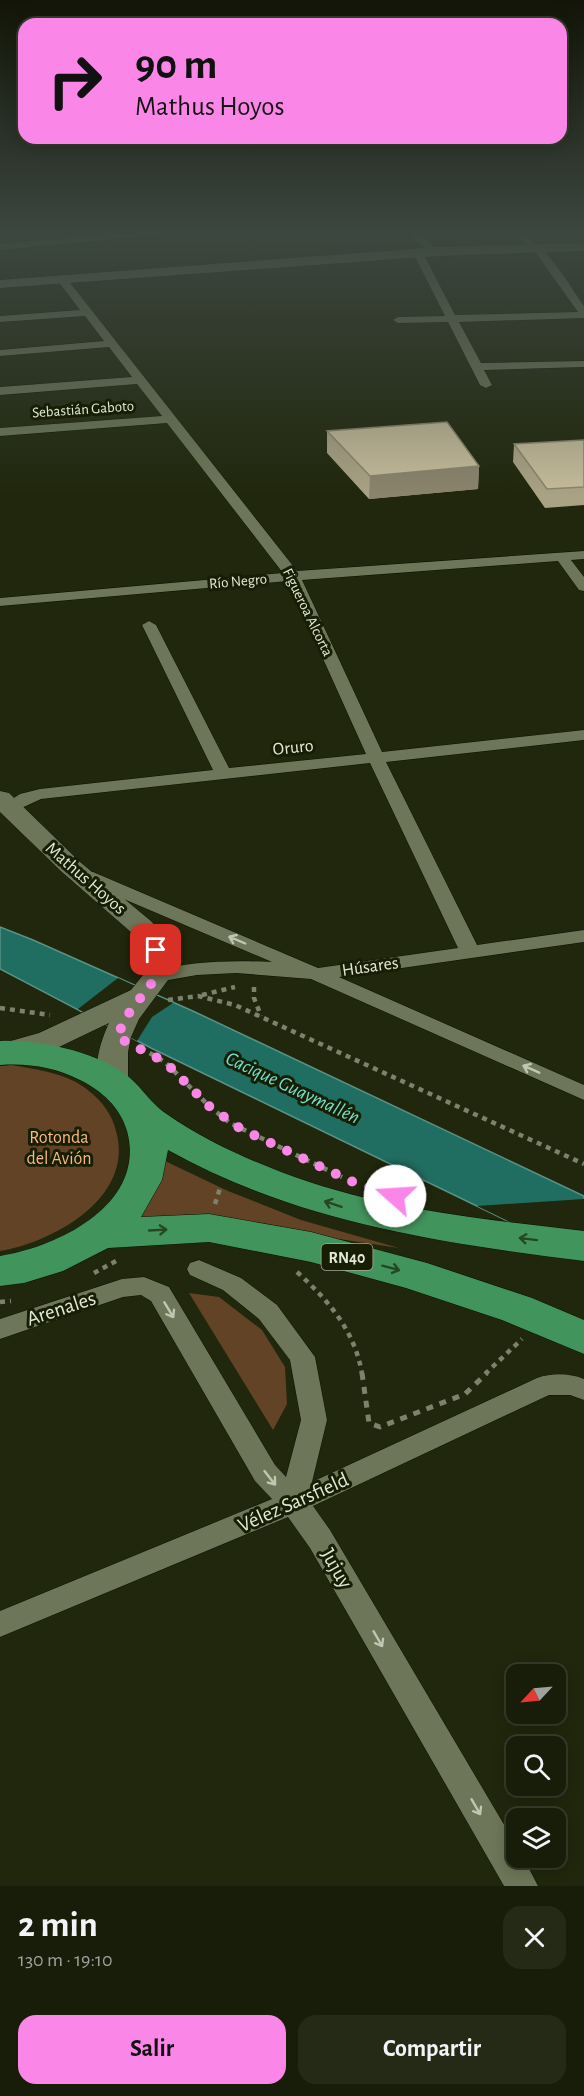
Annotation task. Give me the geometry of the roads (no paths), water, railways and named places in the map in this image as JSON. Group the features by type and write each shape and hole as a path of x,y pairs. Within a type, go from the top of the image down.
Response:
{"highway":[{"path":"3,1052 46,1056 82,1066 113,1083 127,1095 141,1115 150,1153 143,1182 126,1209 114,1261"},
{"path":"141,1115 226,1164 282,1187 342,1206 406,1222 473,1233 584,1246"},
{"name":"RN40","path":"11,1285 13,1270 56,1258 114,1261 209,1228 311,1247 414,1274 517,1309 584,1338"}],"main road":[{"name":"Mathus Hoyos","path":"4,803 78,873 143,928 156,950 152,991"},
{"path":"3,1052 105,1027 152,991"},
{"path":"105,1027 113,1052 113,1083"}],"street":[{"name":"Figueroa Alcorta","path":"92,320 293,576 376,758 470,952"},
{"path":"452,320 486,384"},
{"path":"0,353 111,344"},
{"path":"477,367 584,364"},
{"path":"0,391 140,380"},
{"name":"Sebastián Gaboto","path":"0,432 168,419"},
{"name":"Río Negro","path":"0,602 293,576 584,555"},
{"path":"561,556 584,588"},
{"path":"149,625 223,774"},
{"name":"Oruro","path":"4,803 40,794 584,735"},
{"path":"78,873 316,974 584,1093"},
{"name":"Húsares","path":"152,991 181,970 232,966 282,968 316,974 584,936"},
{"name":"Arenales","path":"0,1329 114,1261"},
{"name":"Jujuy","path":"114,1261 144,1286 160,1294 265,1473 293,1503 320,1539 522,1886"},
{"path":"199,1269 232,1284 268,1312 302,1357 314,1420 293,1503"},
{"name":"Vélez Sarsfield","path":"0,1624 293,1503 546,1385 572,1386 584,1390"}],"water":[{"name":"Cacique Guaymallén","path":"0,927 195,1012 584,1196 584,1258 151,1048 0,969"}],"park label":[{"name":"Rotonda del Avión","path":"59,1147"}]}
